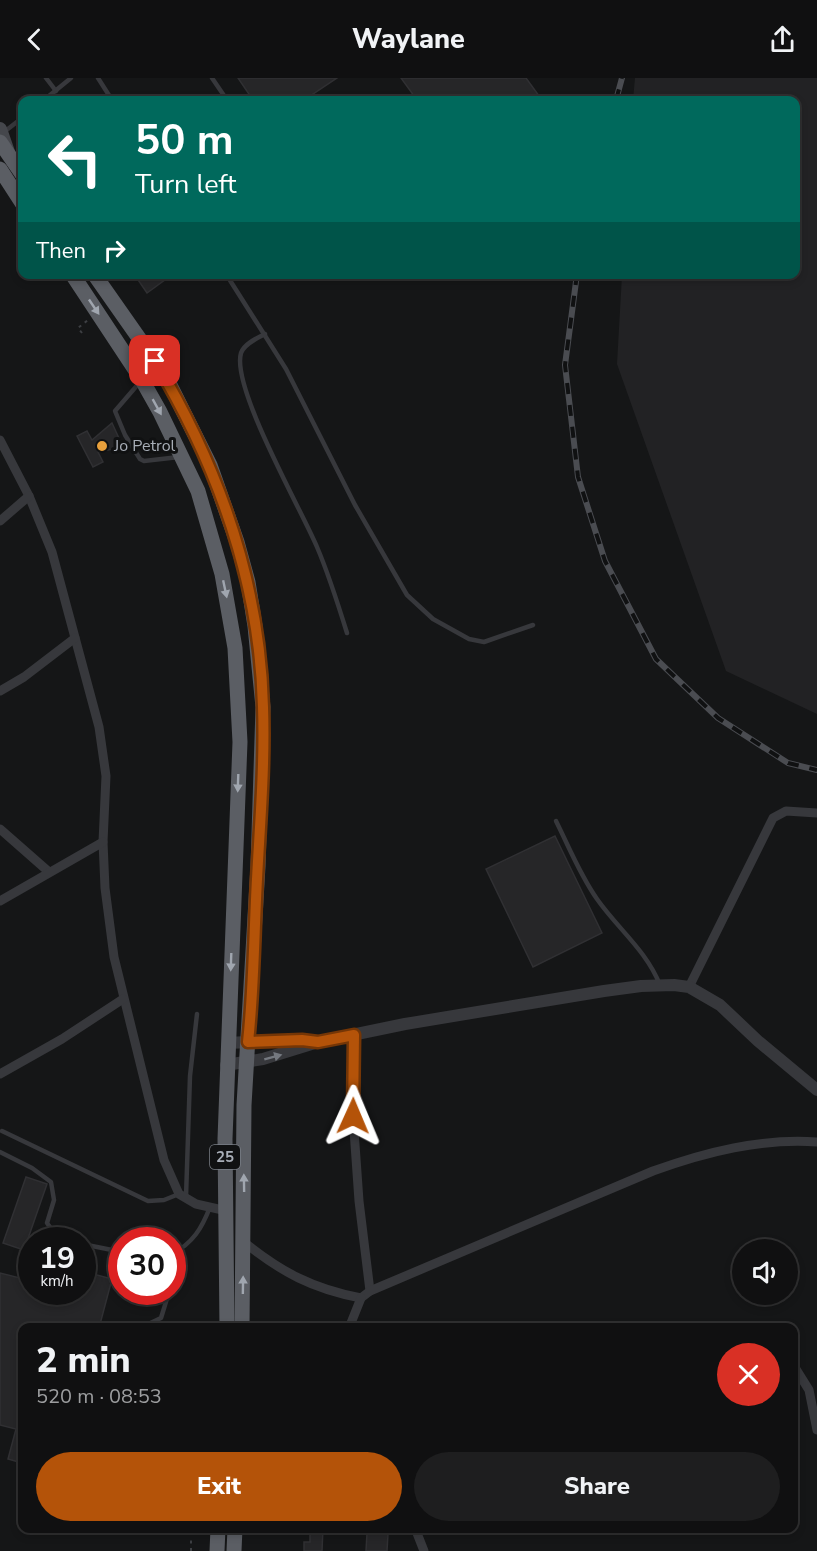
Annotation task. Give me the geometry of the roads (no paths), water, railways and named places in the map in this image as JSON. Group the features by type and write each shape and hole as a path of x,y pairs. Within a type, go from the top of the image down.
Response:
{"highway":[{"path":"3,140 18,167"},
{"path":"0,169 18,197"},
{"name":"25","path":"75,279 142,380 198,491 222,574 235,648 240,742 226,1065 227,1323"},
{"name":"25","path":"98,279 155,361 210,465 248,582 255,626 263,707 260,815 244,1105 242,1323"},
{"path":"234,1551 235,1533"}],"street":[{"path":"1,446 28,496 52,552 99,727 106,776 103,842 105,888 114,957 164,1160 182,1197 227,1211"},
{"path":"0,521 28,496"},
{"path":"0,691 24,677 75,638"},
{"path":"689,987 773,818 786,811 817,813"},
{"path":"0,829 49,872"},
{"path":"0,901 103,842"},
{"path":"226,1065 276,1056 318,1042 354,1035 539,1001 660,985 689,987 726,1010 758,1041 817,1090"},
{"path":"0,1074 62,1039 123,999"},
{"path":"354,1035 353,1116 359,1201 370,1291"},
{"path":"228,1043 302,1040 318,1042"},
{"path":"351,1323 361,1298 370,1291 653,1171 692,1157 726,1149 770,1143 817,1142"},
{"path":"244,1242 289,1275 334,1293 361,1298"},
{"path":"798,1372 809,1390 817,1430"},
{"path":"417,1533 424,1551"}],"lane":[{"path":"46,78 56,91"},
{"path":"49,96 71,78"},
{"path":"98,78 109,96"},
{"path":"212,78 224,96"},
{"path":"3,140 18,123"},
{"path":"229,279 286,369 355,505 407,595 433,619 469,639 484,642 533,626"},
{"path":"265,334 249,343 241,351 240,371 248,400 317,546 347,633"},
{"path":"142,380 115,411 125,435 140,459 144,461 182,456"},
{"path":"556,821 587,884 598,901 642,951 660,985"},
{"path":"2,1131 148,1200 182,1197 190,1076 197,1014"},
{"path":"0,1152 32,1168 51,1182 54,1200 47,1222 50,1227"},
{"path":"186,1245 201,1230 210,1207"},
{"path":"150,1323 161,1318 166,1305"}],"railway":[{"path":"617,96 622,78"},
{"path":"576,279 565,365 578,477 605,561 656,659 718,718 788,763 817,770"}],"place":[{"name":"Jo Petrol","path":"102,446"}]}
